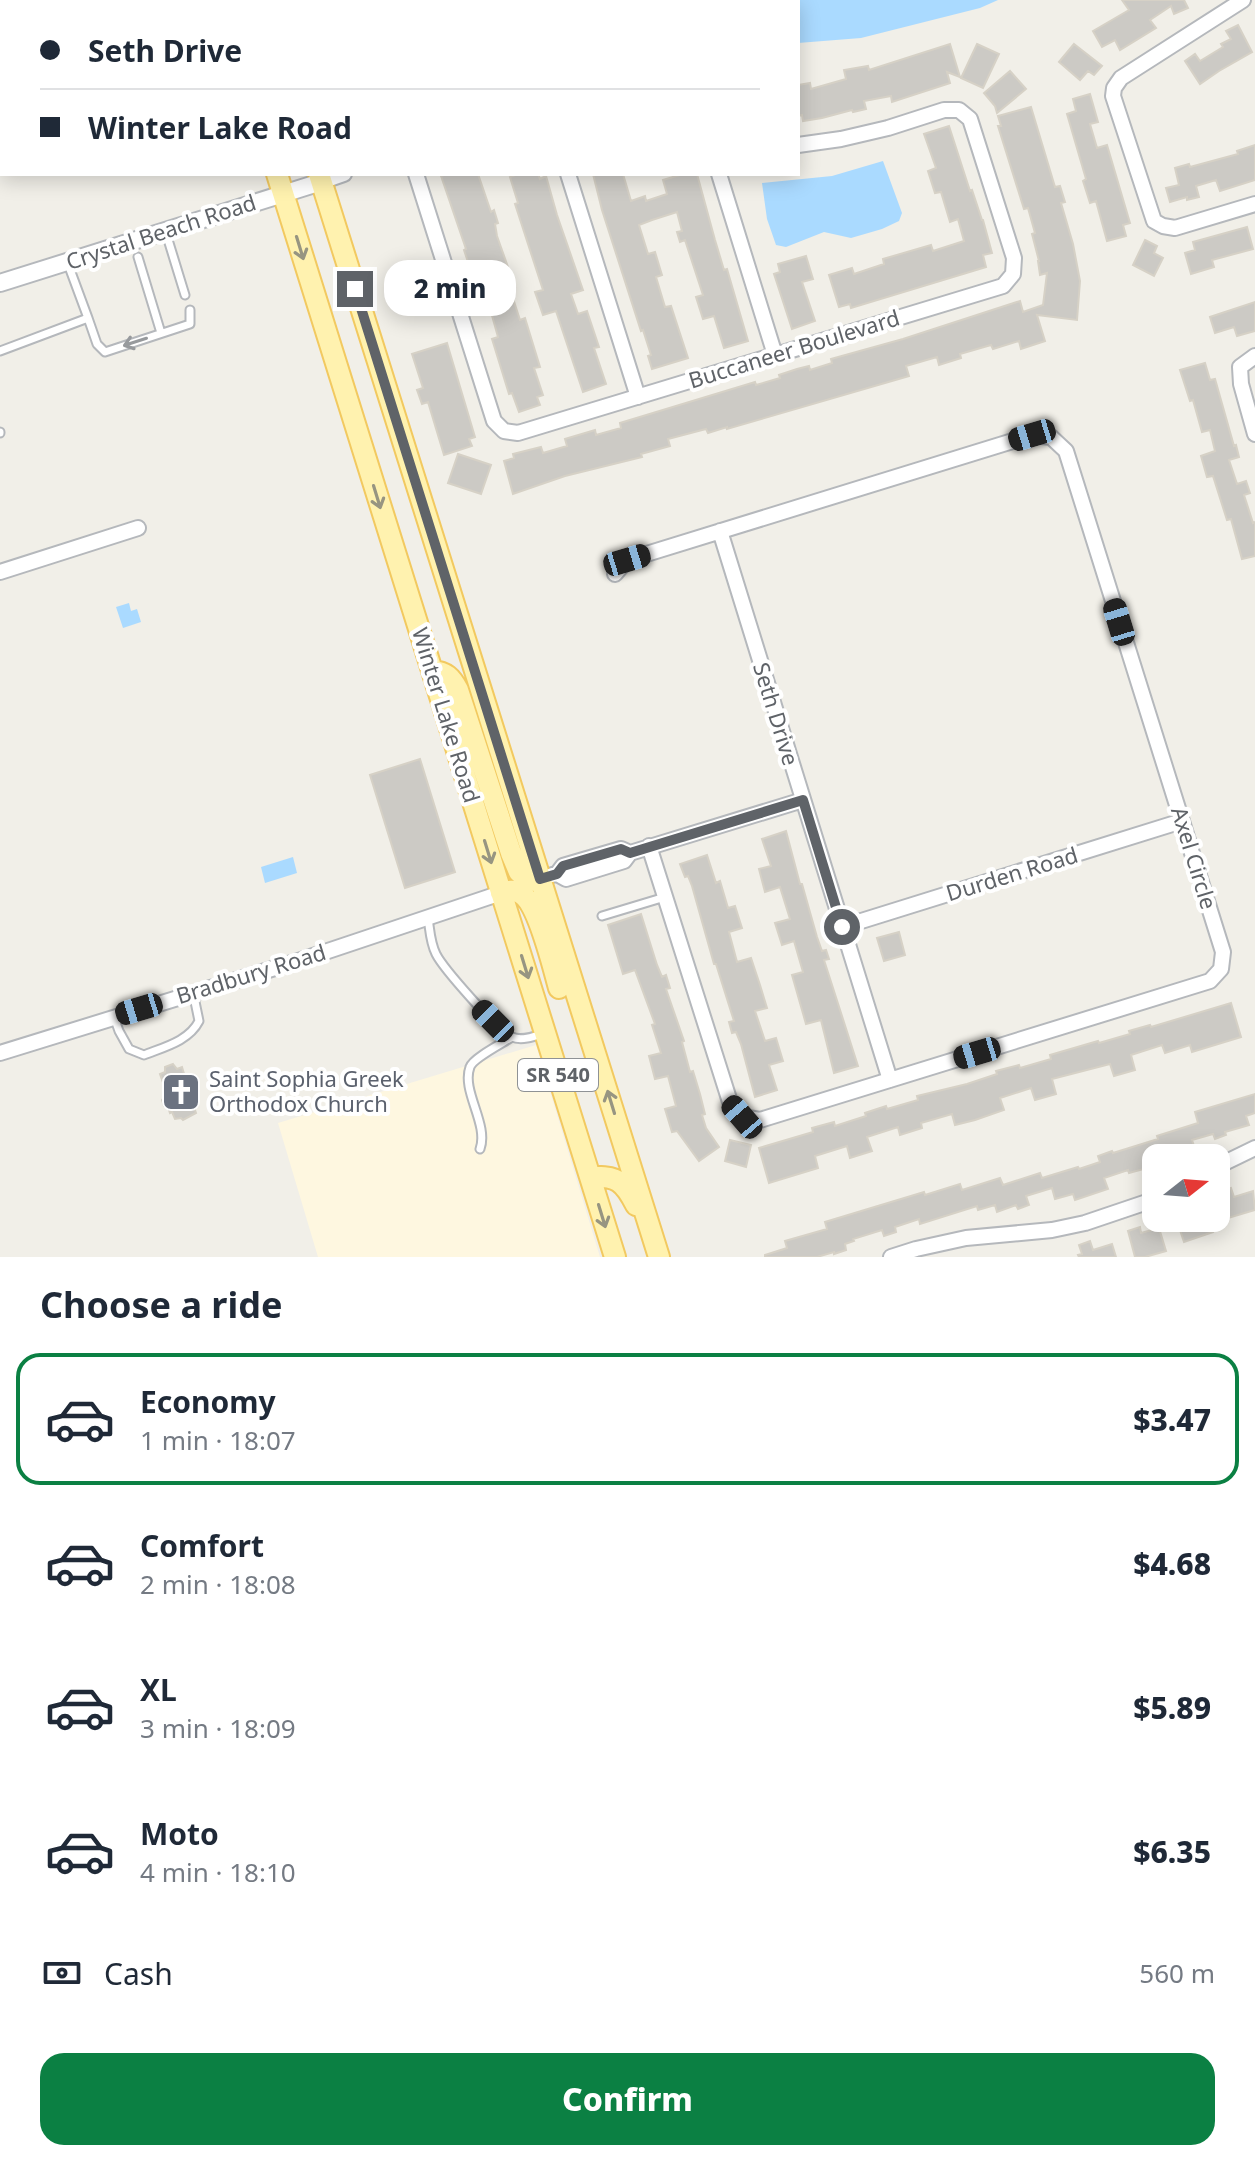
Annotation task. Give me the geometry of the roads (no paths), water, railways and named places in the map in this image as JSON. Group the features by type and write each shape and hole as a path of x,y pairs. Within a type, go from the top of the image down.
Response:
{"main road":[{"name":"Winter Lake Road","path":"320,178 549,876 594,1049 658,1257"},
{"name":"Winter Lake Road","path":"280,184 615,1257"},
{"path":"432,671 443,672 452,679 458,690 519,872 531,881 549,876"},
{"path":"501,893 517,891 534,909 570,1021 577,1033 594,1049"},
{"path":"590,1177 609,1175 628,1188 658,1257"}],"street":[{"path":"1243,0 1121,78 1113,96 1154,221 1175,228 1255,204"},
{"name":"Buccaneer Boulevard","path":"417,176 494,421 504,431 518,433 1003,286 1013,274 1014,258 970,119 959,110 944,110 888,128 800,145"},
{"path":"569,176 638,397"},
{"path":"720,176 775,355"},
{"name":"Crystal Beach Road","path":"0,283 165,231 280,184 320,178"},
{"path":"1255,356 1240,367 1241,384 1255,434"},
{"name":"Axel Circle","path":"615,574 627,560 1032,435 1051,437 1066,451 1223,952 1221,969 1210,981 890,1080 760,1120 742,1117 730,1102 649,846"},
{"path":"0,572 138,528"},
{"name":"Seth Drive","path":"720,531 890,1080"},
{"path":"549,876 566,879 624,861 630,853 649,846 803,800"},
{"name":"Durden Road","path":"842,927 1182,821"},
{"name":"Bradbury Road","path":"0,1053 301,960 501,893"},
{"path":"1230,1160 1255,1148"},
{"path":"891,1257 966,1238 1052,1230 1085,1223 1142,1204"}],"lane":[{"path":"165,231 185,295"},
{"path":"138,257 161,333"},
{"path":"68,262 97,344 105,352 190,324 190,310"},
{"path":"0,351 88,318"},
{"path":"602,916 665,897"},
{"path":"428,918 437,958 464,990 512,1037 521,1039 546,1033"},
{"path":"114,1017 129,1049 144,1055 195,1030 199,1021 193,992"},
{"path":"480,1149 483,1133 470,1087 470,1067 475,1060 512,1037"}],"water":[{"path":"800,0 998,0 980,8 861,38 800,43"},
{"path":"883,161 902,213 899,221 851,238 824,232 786,247 776,245 767,219 762,183 832,176"},
{"path":"129,603 131,611 137,609 141,622 123,628 116,607"},
{"path":"293,857 297,873 265,883 261,867"}],"place":[{"name":"Saint Sophia Greek Orthodox Church","path":"181,1092"}]}
